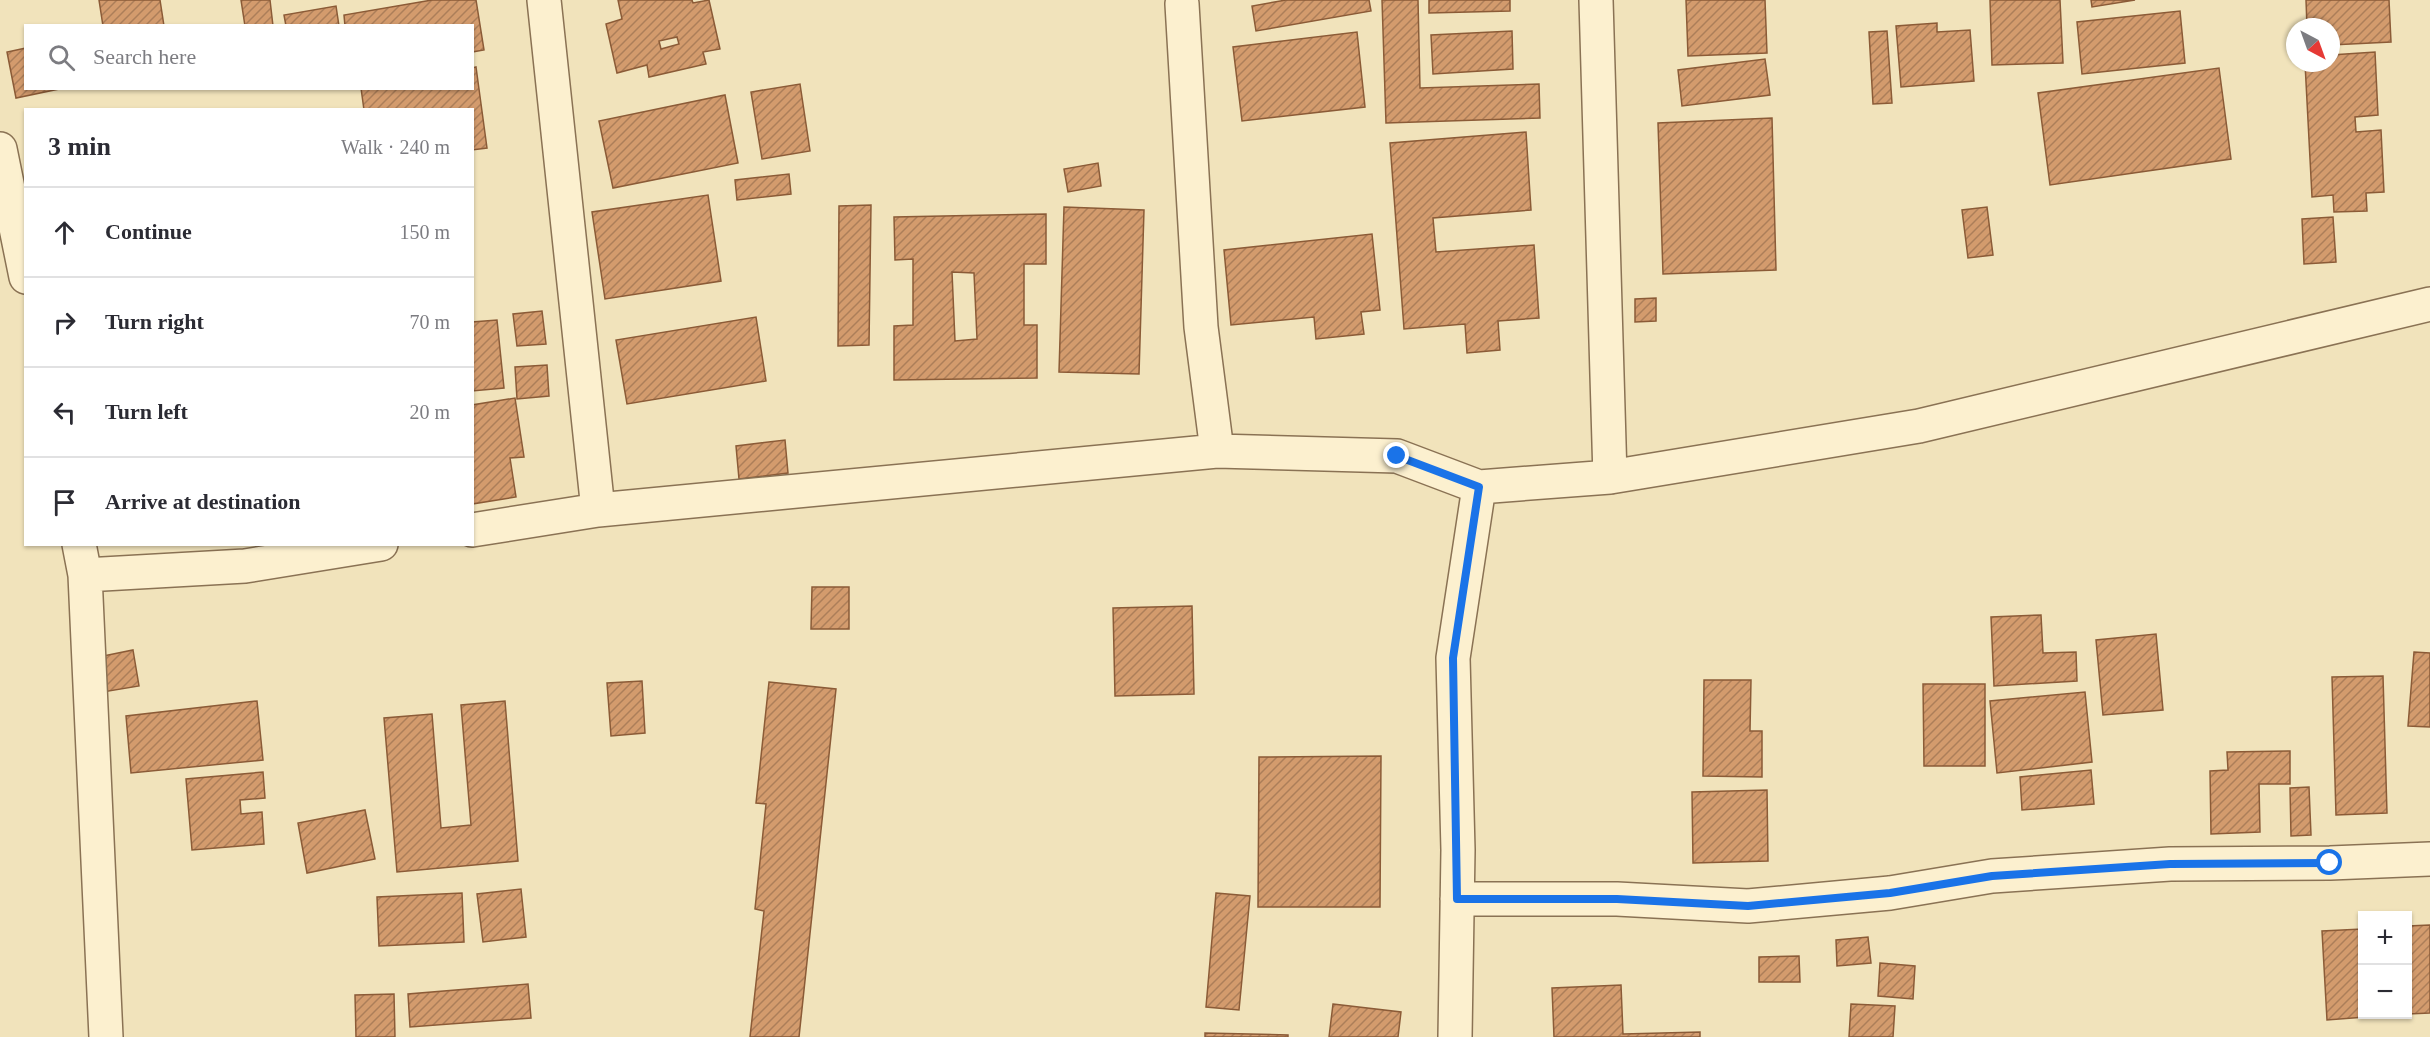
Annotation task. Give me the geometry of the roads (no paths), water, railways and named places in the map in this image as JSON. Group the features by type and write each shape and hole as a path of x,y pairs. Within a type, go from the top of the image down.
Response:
{"street":[{"path":"544,0 598,510"},
{"path":"1596,0 1610,477"},
{"path":"1182,4 1201,327 1218,451"},
{"path":"0,149 24,267"},
{"path":"474,530 598,510 1218,451 1397,456 1479,487 1610,477 1919,426 2430,304"},
{"path":"1455,1037 1457,899 1453,658 1479,487"},
{"path":"106,1037 82,560 245,566 369,546"},
{"path":"1457,899 1617,899 1748,906 1890,893 1992,876 2158,865 2430,859"}]}
